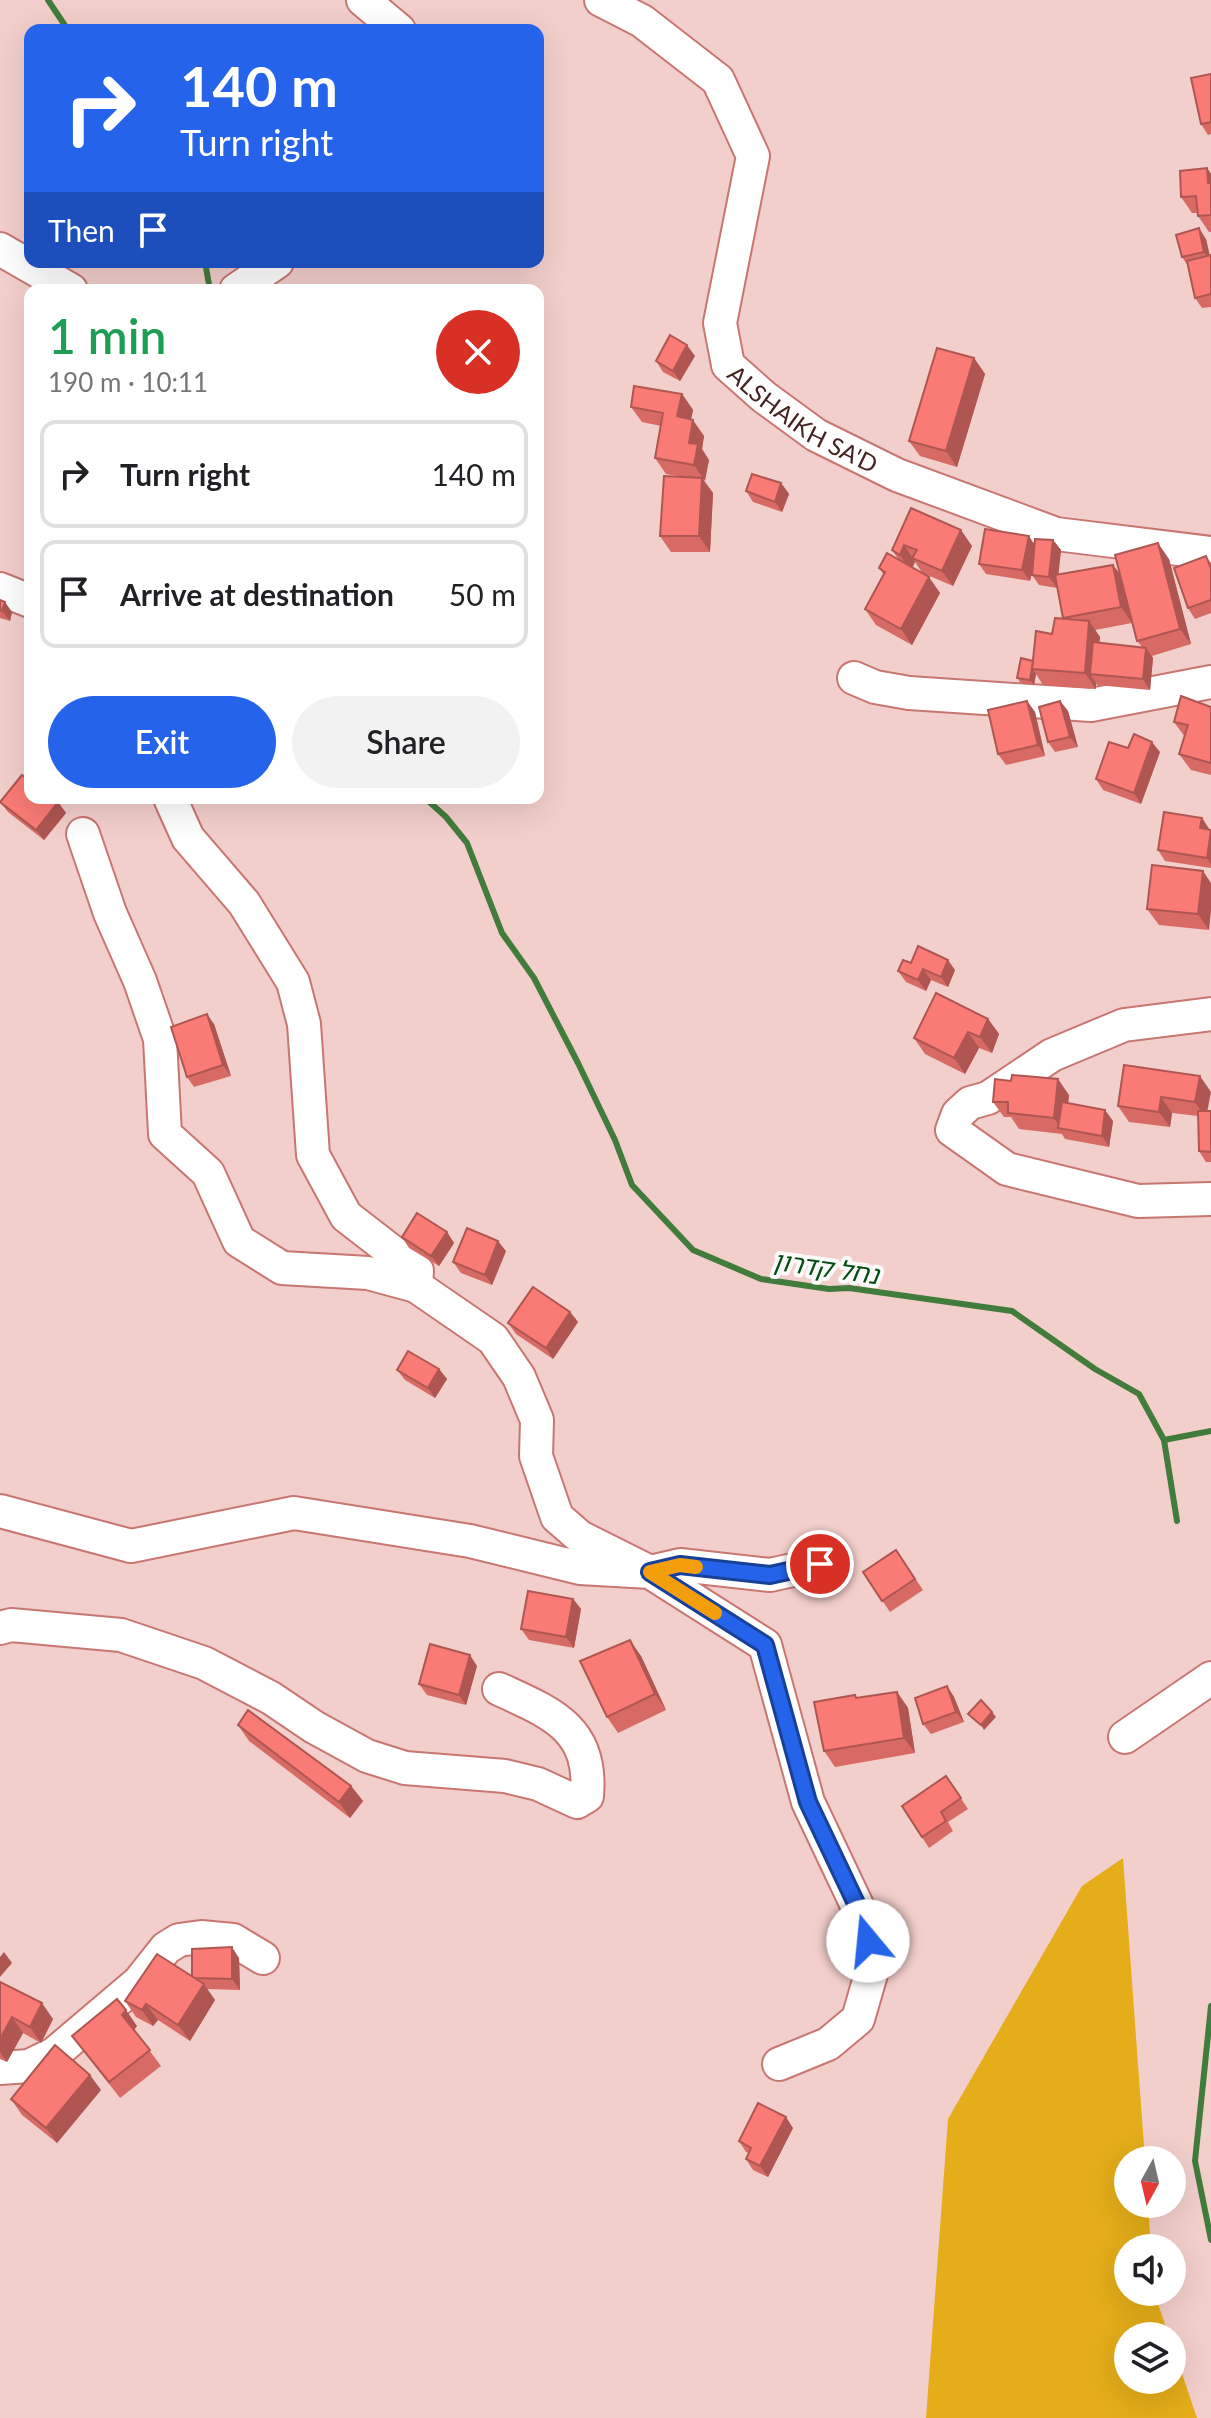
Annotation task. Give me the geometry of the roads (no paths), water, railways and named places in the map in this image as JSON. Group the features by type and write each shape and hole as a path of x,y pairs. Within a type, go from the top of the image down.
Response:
{"street":[{"path":"363,0 392,24"},
{"name":"ALSHAIKH SA'D","path":"601,0 637,10 718,80 753,156 720,323 728,365 764,397 816,435 897,475 1056,534 1211,553"},
{"path":"0,249 24,263"},
{"path":"33,268 61,284"},
{"path":"246,284 269,268"},
{"path":"0,589 24,599"},
{"path":"854,678 875,687 909,693 1091,705 1211,682"},
{"path":"173,804 188,838 244,903 293,982 304,1024 313,1155 346,1216 417,1271 416,1286"},
{"path":"83,834 110,913 140,981 160,1039 165,1134 208,1173 239,1241 282,1268 368,1273 416,1286 493,1339 519,1377 537,1420 536,1456 557,1517 580,1537 650,1572 765,1645 808,1802 862,1916 873,1967 858,2019 828,2044 779,2064"},
{"path":"1211,1014 1124,1025 1052,1055 988,1098 970,1103 958,1114 952,1130 1007,1169 1138,1201 1211,1199"},
{"path":"0,1511 131,1546 294,1513 470,1541 580,1568 650,1572 680,1565 770,1575 820,1564"},
{"path":"0,1628 11,1625 121,1635 204,1663 271,1698 314,1727 367,1756 405,1768 505,1776 538,1784 577,1802 587,1796 589,1776 581,1750 565,1724 546,1711 499,1689"},
{"path":"1125,1737 1211,1678"},
{"path":"0,2068 29,2066 54,2054 139,1982 166,1948 179,1940 201,1937 233,1940 263,1958"}],"waterway":[{"name":"נחל קדרון","path":"48,0 64,24"},
{"name":"נחל קדרון","path":"206,268 209,284"},
{"name":"נחל קדרון","path":"432,804 467,843 502,933 534,978 578,1063 615,1140 632,1185 693,1250 761,1279 1012,1311 1095,1369 1139,1394 1164,1440 1177,1521"},
{"path":"1164,1440 1211,1431"},
{"name":"נחל קדרון","path":"1211,2006 1195,2161 1211,2240"}]}
